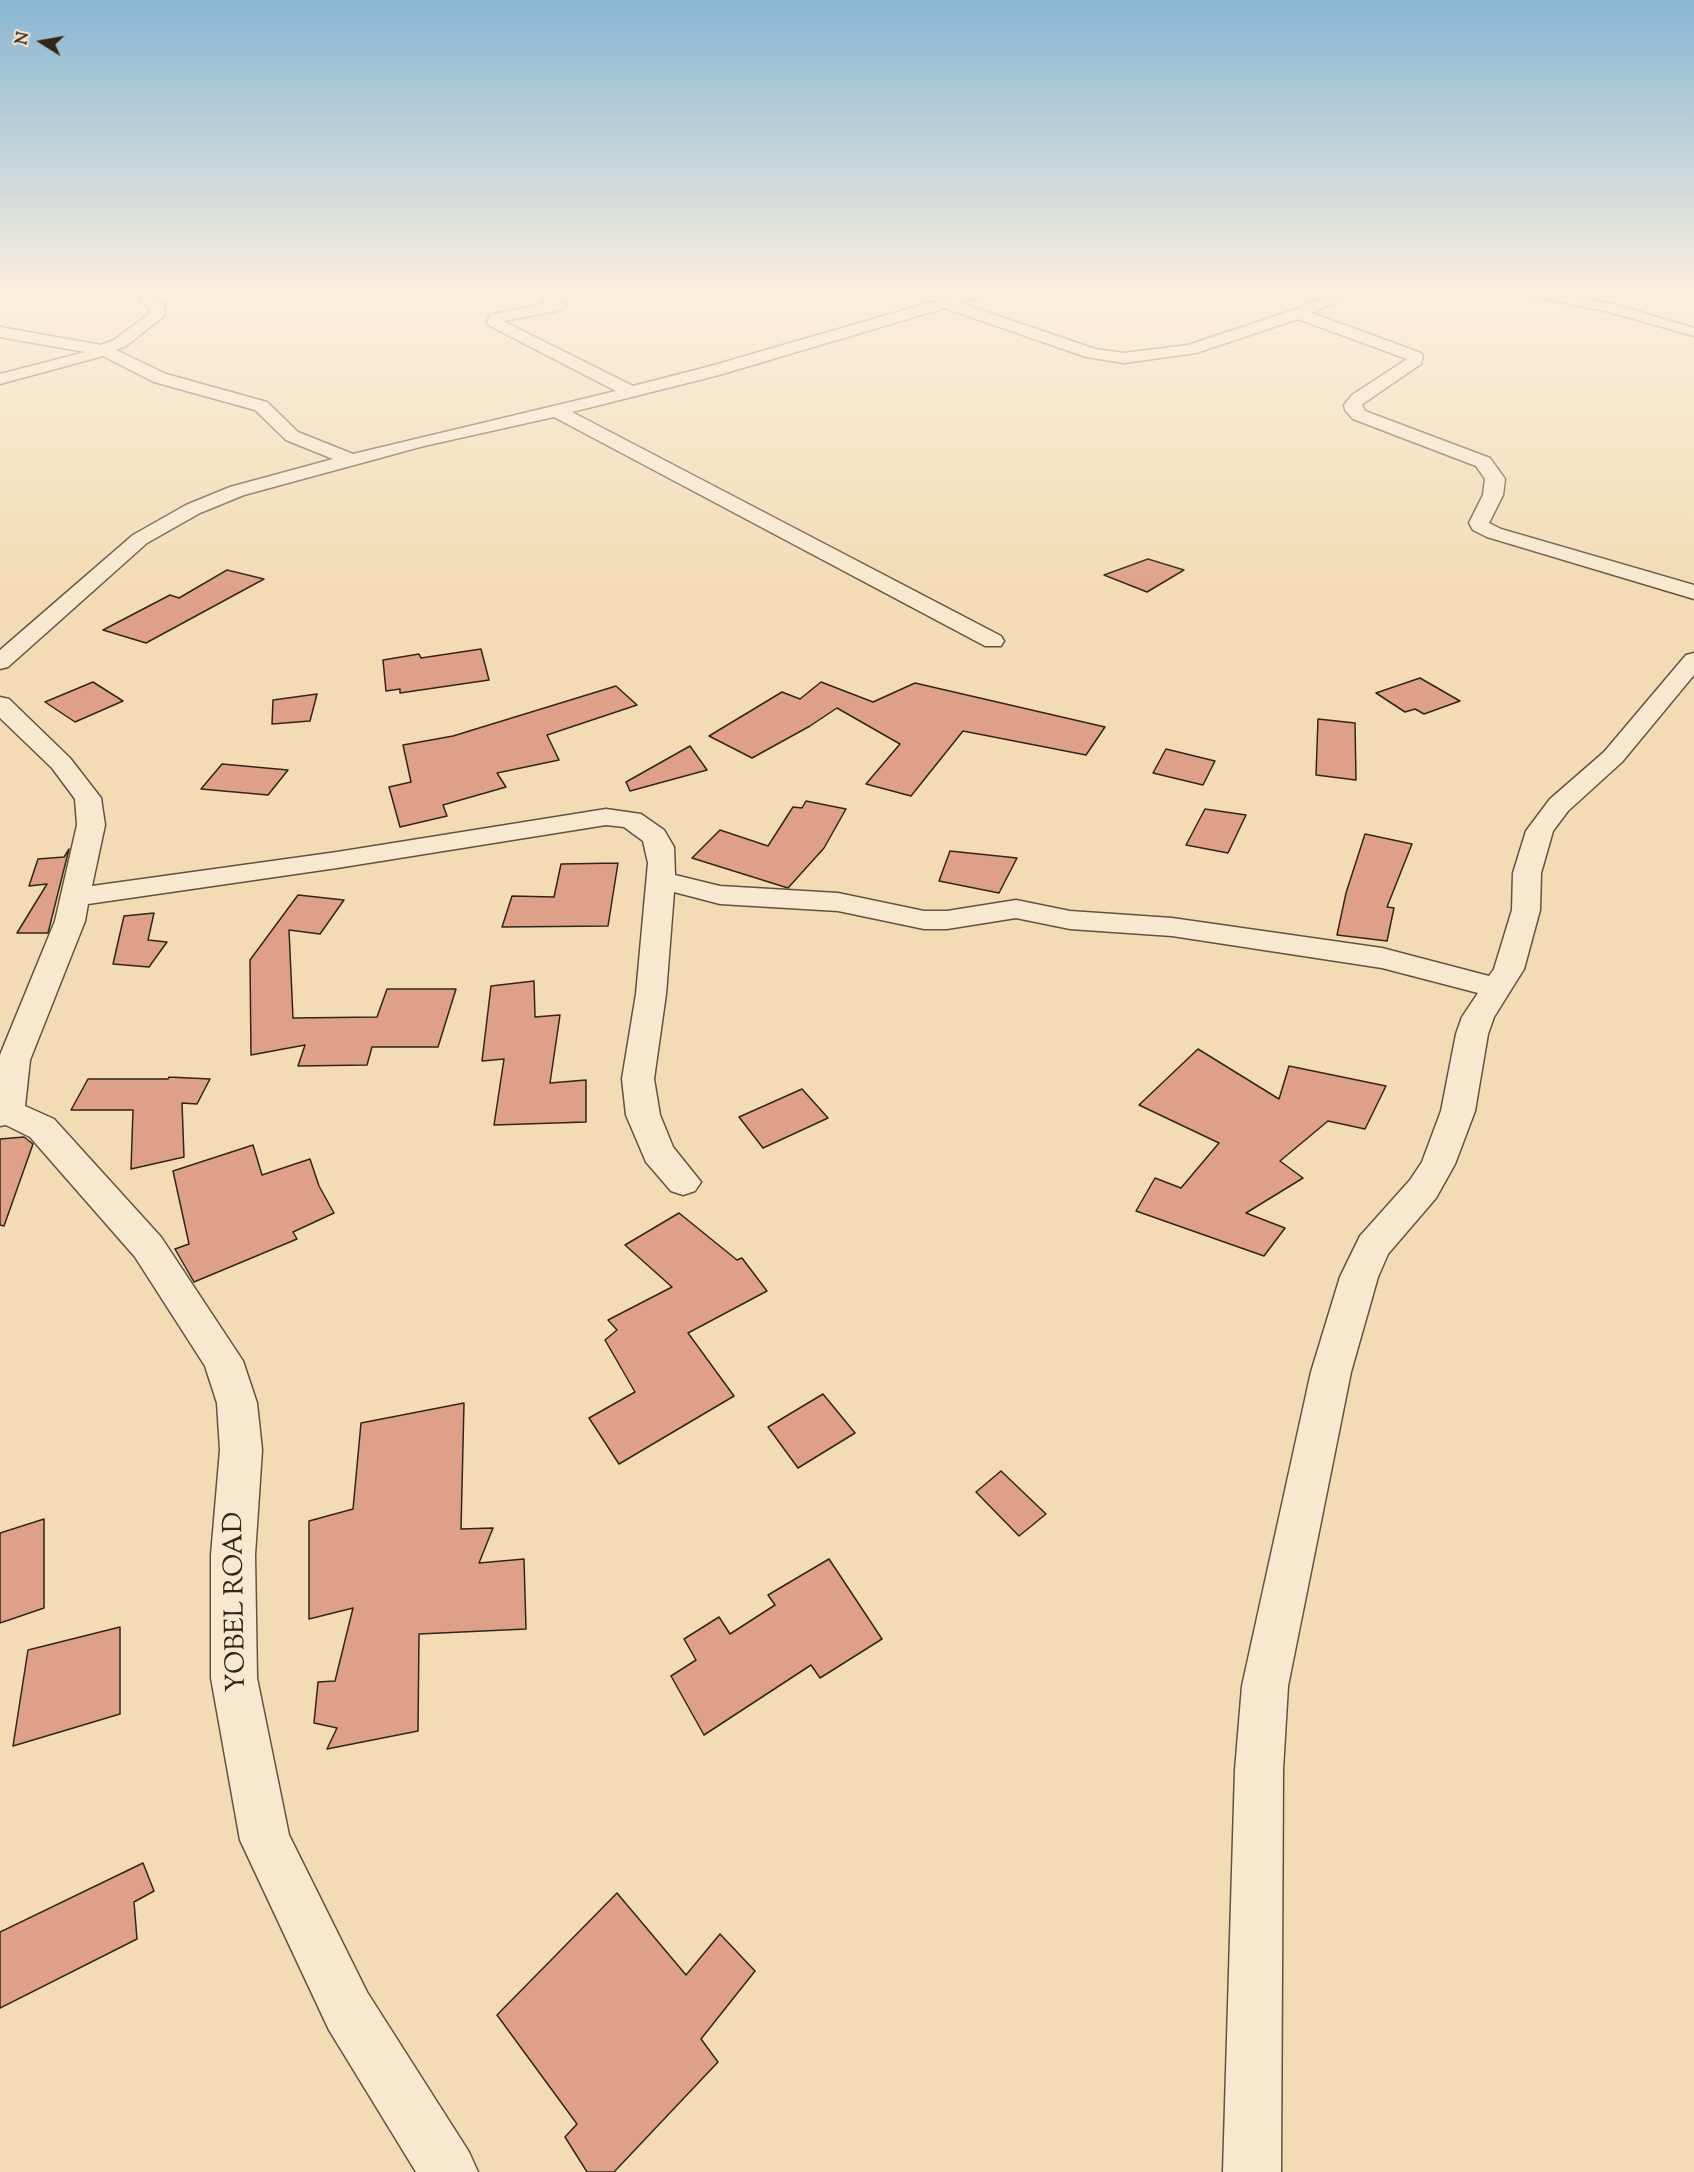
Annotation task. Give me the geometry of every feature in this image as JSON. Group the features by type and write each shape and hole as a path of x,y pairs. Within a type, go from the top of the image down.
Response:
{"street":[{"path":"205,390 261,406 292,436 349,459"},
{"path":"0,662 44,626 105,568 140,539 163,524 237,492 349,459 638,390"},
{"path":"1371,390 1358,399 1353,405 1354,410 1387,426 1483,462 1495,479 1493,495 1479,522 1485,529 1694,592"},
{"path":"556,411 993,641"},
{"path":"1252,2172 1260,1770 1265,1686 1331,1372 1359,1277 1373,1246 1423,1189 1438,1164 1458,1111 1472,1034 1478,1017 1509,969 1526,910 1527,873 1540,831 1559,806 1613,757 1694,660"},
{"path":"0,704 61,763 88,798 91,825 70,921 14,1060 4,1113"},
{"path":"76,897 337,860 606,817 631,820 654,836 660,847 661,880 651,994 638,1079 643,1115 658,1153 683,1182"},
{"path":"661,880 720,895 838,902 924,920 947,920 1016,909 1070,920 1172,927 1382,958 1497,988"},
{"name":"YOBEL ROAD","path":"4,1113 42,1128 148,1247 223,1361 237,1403 241,1450 234,1554 234,1678 265,1840 348,2011 449,2172"}],"building":[{"path":"1148,559 1184,570 1147,592 1104,575"},
{"path":"227,570 264,579 146,643 103,630 170,595 179,598"},
{"path":"481,649 489,680 400,693 400,689 386,691 383,660 419,654 421,658"},
{"path":"1420,678 1460,701 1424,714 1415,709 1405,712 1376,693"},
{"path":"93,682 123,701 75,722 45,702"},
{"path":"821,682 873,702 915,683 1105,727 1086,755 963,731 911,796 866,784 900,744 837,708 810,726 752,758 709,736 782,692 800,699"},
{"path":"616,686 637,705 547,735 559,760 497,773 506,787 443,805 447,816 400,827 389,787 411,782 403,745 453,736"},
{"path":"317,694 310,721 272,724 273,700"},
{"path":"1318,719 1355,723 1356,780 1316,775"},
{"path":"690,746 707,770 630,791 626,782"},
{"path":"1166,749 1215,761 1203,785 1153,773"},
{"path":"222,764 288,770 268,795 201,789"},
{"path":"806,801 846,809 824,848 788,888 692,858 720,830 768,846 793,807 802,808"},
{"path":"1205,809 1246,815 1228,853 1186,845"},
{"path":"1365,834 1412,844 1387,907 1394,908 1387,941 1337,935 1346,893"},
{"path":"69,849 48,933 17,933 47,884 29,886 38,859 64,857"},
{"path":"950,851 1017,858 999,893 939,881"},
{"path":"618,863 608,926 502,927 512,896 554,897 561,864"},
{"path":"298,895 344,900 320,934 289,930 293,1018 377,1017 387,989 456,989 438,1047 372,1047 367,1065 298,1066 305,1045 251,1055 250,960"},
{"path":"154,913 148,940 167,942 149,967 113,964 124,916"},
{"path":"534,981 535,1017 560,1015 550,1083 586,1080 586,1122 494,1125 504,1059 482,1061 491,986"},
{"path":"1198,1049 1279,1099 1289,1066 1386,1086 1365,1129 1328,1121 1280,1161 1303,1178 1246,1213 1285,1228 1264,1256 1136,1211 1155,1178 1181,1188 1219,1143 1139,1105"},
{"path":"169,1077 210,1079 197,1104 182,1103 184,1157 131,1169 133,1110 71,1110 88,1079 168,1079"},
{"path":"802,1089 828,1118 763,1148 739,1117"},
{"path":"24,1137 33,1144 4,1226 0,1225 0,1139"},
{"path":"253,1145 262,1175 310,1159 319,1186 334,1213 293,1232 297,1239 194,1282 175,1249 189,1244 173,1171"},
{"path":"679,1213 737,1260 742,1258 767,1291 688,1333 734,1396 619,1464 589,1418 635,1392 605,1340 617,1330 608,1320 672,1287 625,1245"},
{"path":"823,1394 855,1433 798,1468 768,1427"},
{"path":"464,1403 461,1529 493,1528 479,1563 524,1559 526,1629 419,1634 418,1731 327,1749 337,1728 314,1723 318,1682 335,1681 353,1608 309,1619 309,1521 353,1509 361,1423"},
{"path":"1001,1471 1046,1514 1019,1536 976,1492"},
{"path":"44,1519 44,1608 0,1623 0,1533"},
{"path":"829,1559 882,1639 820,1678 811,1665 704,1735 671,1676 696,1660 684,1639 719,1617 730,1634 775,1605 768,1595"},
{"path":"120,1627 120,1714 13,1746 28,1650"},
{"path":"143,1863 154,1891 134,1902 137,1939 0,2008 0,1932"},
{"path":"617,1893 686,1975 720,1934 755,1971 701,2039 718,2062 614,2172 587,2172 565,2137 577,2124 497,2015"}]}
